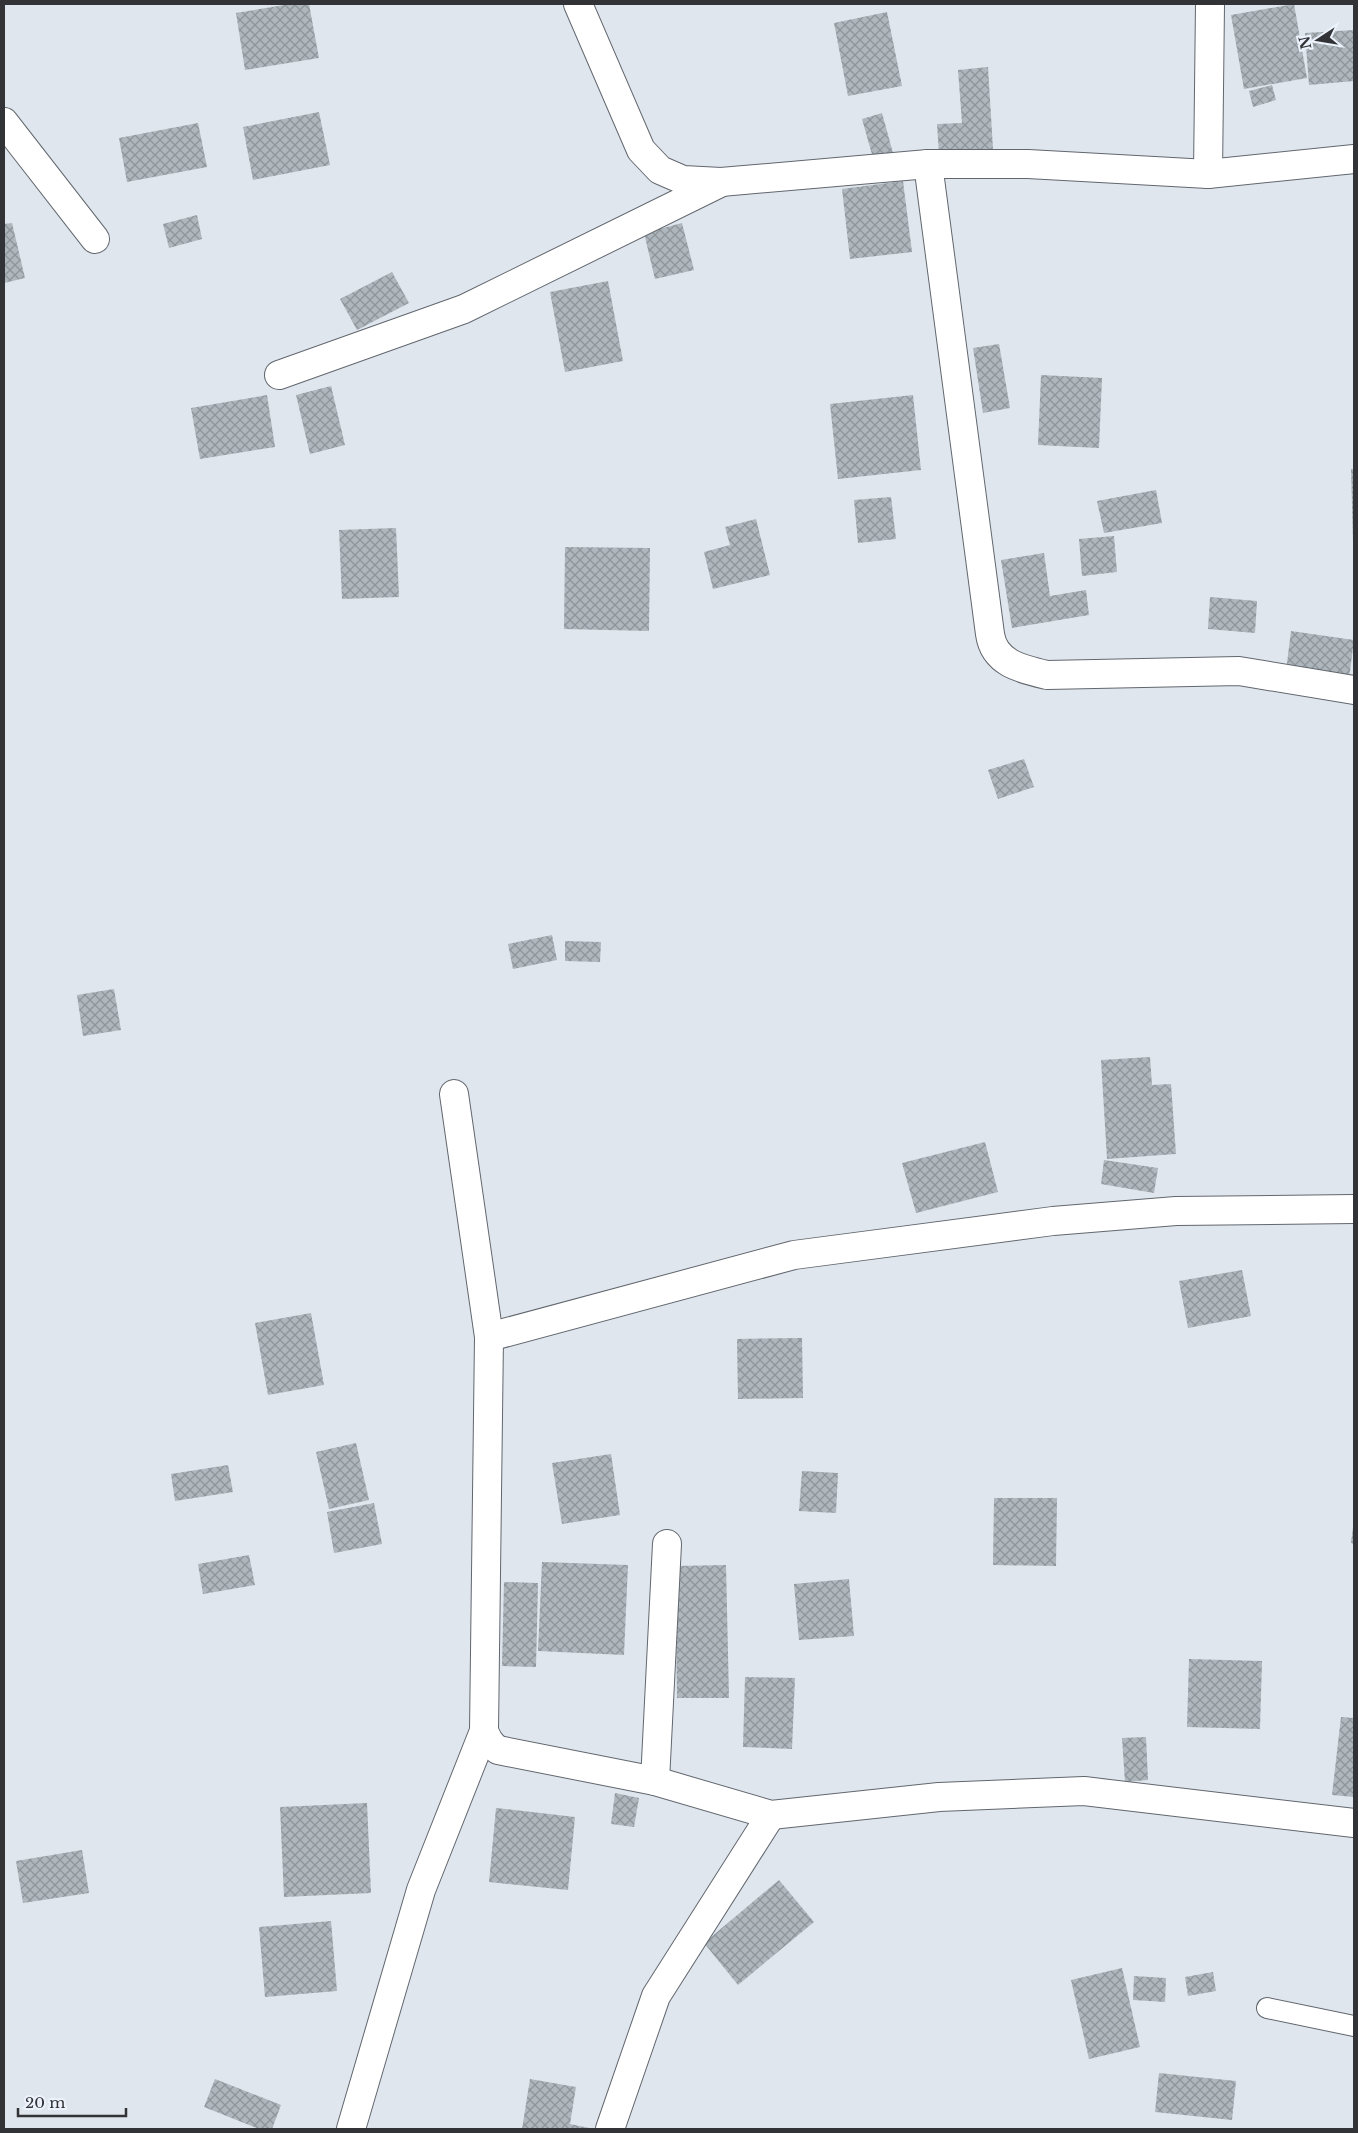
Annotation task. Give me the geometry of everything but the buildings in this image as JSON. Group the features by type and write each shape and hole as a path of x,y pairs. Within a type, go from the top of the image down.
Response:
{"street":[{"path":"578,4 641,150 660,170 683,180 721,182 928,164 1028,164 1208,174 1354,159"},
{"path":"1208,174 1210,4"},
{"path":"4,122 95,239"},
{"path":"928,164 990,634 992,646 999,657 1026,670 1047,676 1239,671 1354,690"},
{"path":"279,375 464,309 721,182"},
{"path":"454,1094 489,1337 484,1731 488,1742 498,1750 655,1781 770,1815 939,1798 1084,1791 1354,1823"},
{"path":"489,1337 794,1255 1081,1218 1176,1211 1354,1209"},
{"path":"655,1781 667,1544"},
{"path":"351,2129 421,1890 484,1731"},
{"path":"610,2129 656,1996 770,1815"}],"lane":[{"path":"1267,2008 1354,2026"}]}
